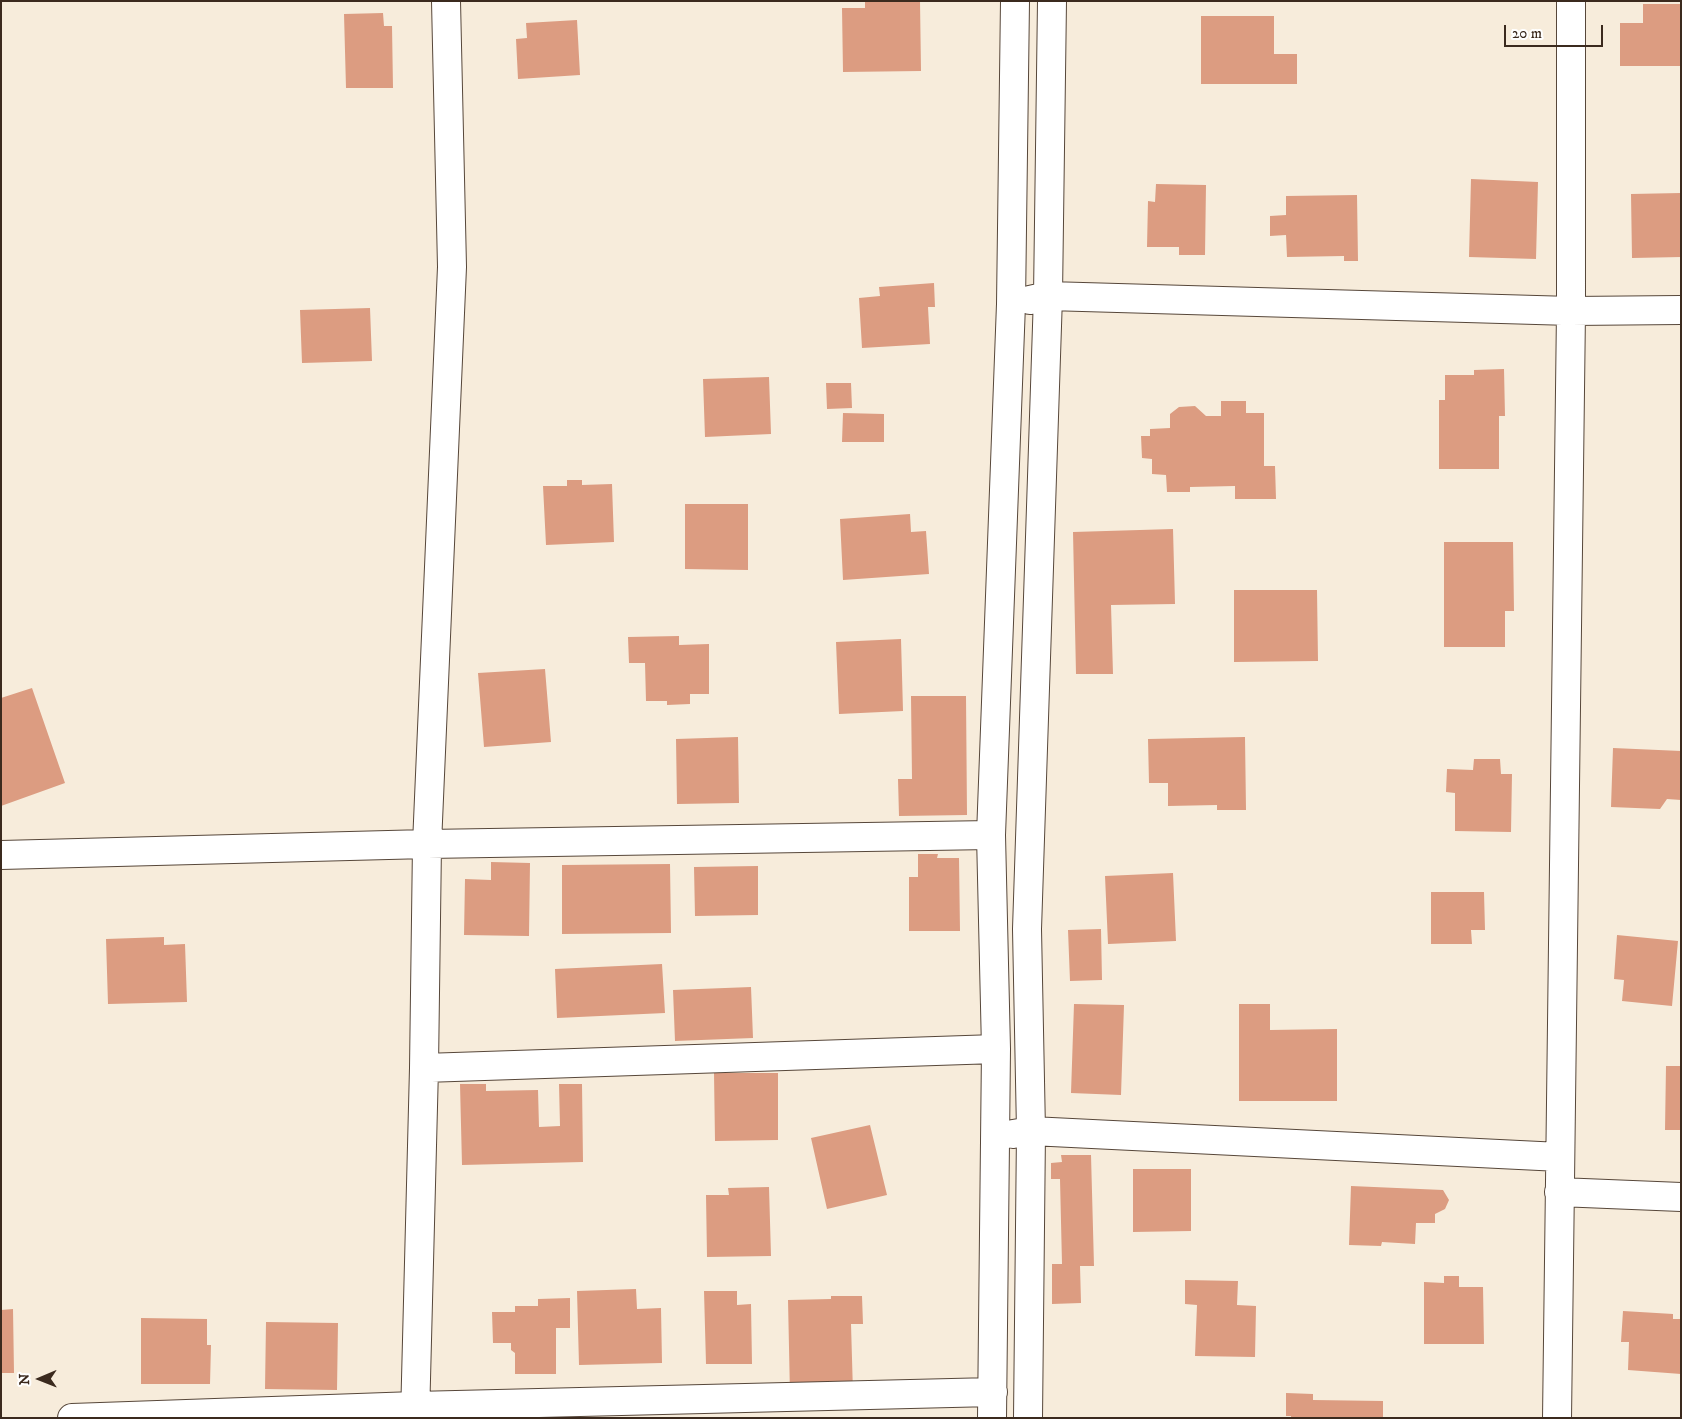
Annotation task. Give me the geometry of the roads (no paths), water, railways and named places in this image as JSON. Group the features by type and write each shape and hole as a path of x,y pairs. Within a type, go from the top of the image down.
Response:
{"street":[{"path":"415,1412 424,1068 427,844 452,267 446,1"},
{"path":"72,1418 993,1405 996,1049 992,835 1011,304 1015,1"},
{"path":"1028,1418 1031,1131 1027,929 1048,296 1052,1"},
{"path":"1557,1418 1571,311 1572,1"},
{"path":"1011,304 1048,296 1571,311 1681,310"},
{"path":"1,855 427,844 992,835"},
{"path":"424,1068 996,1049"},
{"path":"994,1137 1031,1131 1560,1157"},
{"path":"1559,1192 1681,1197"}]}
